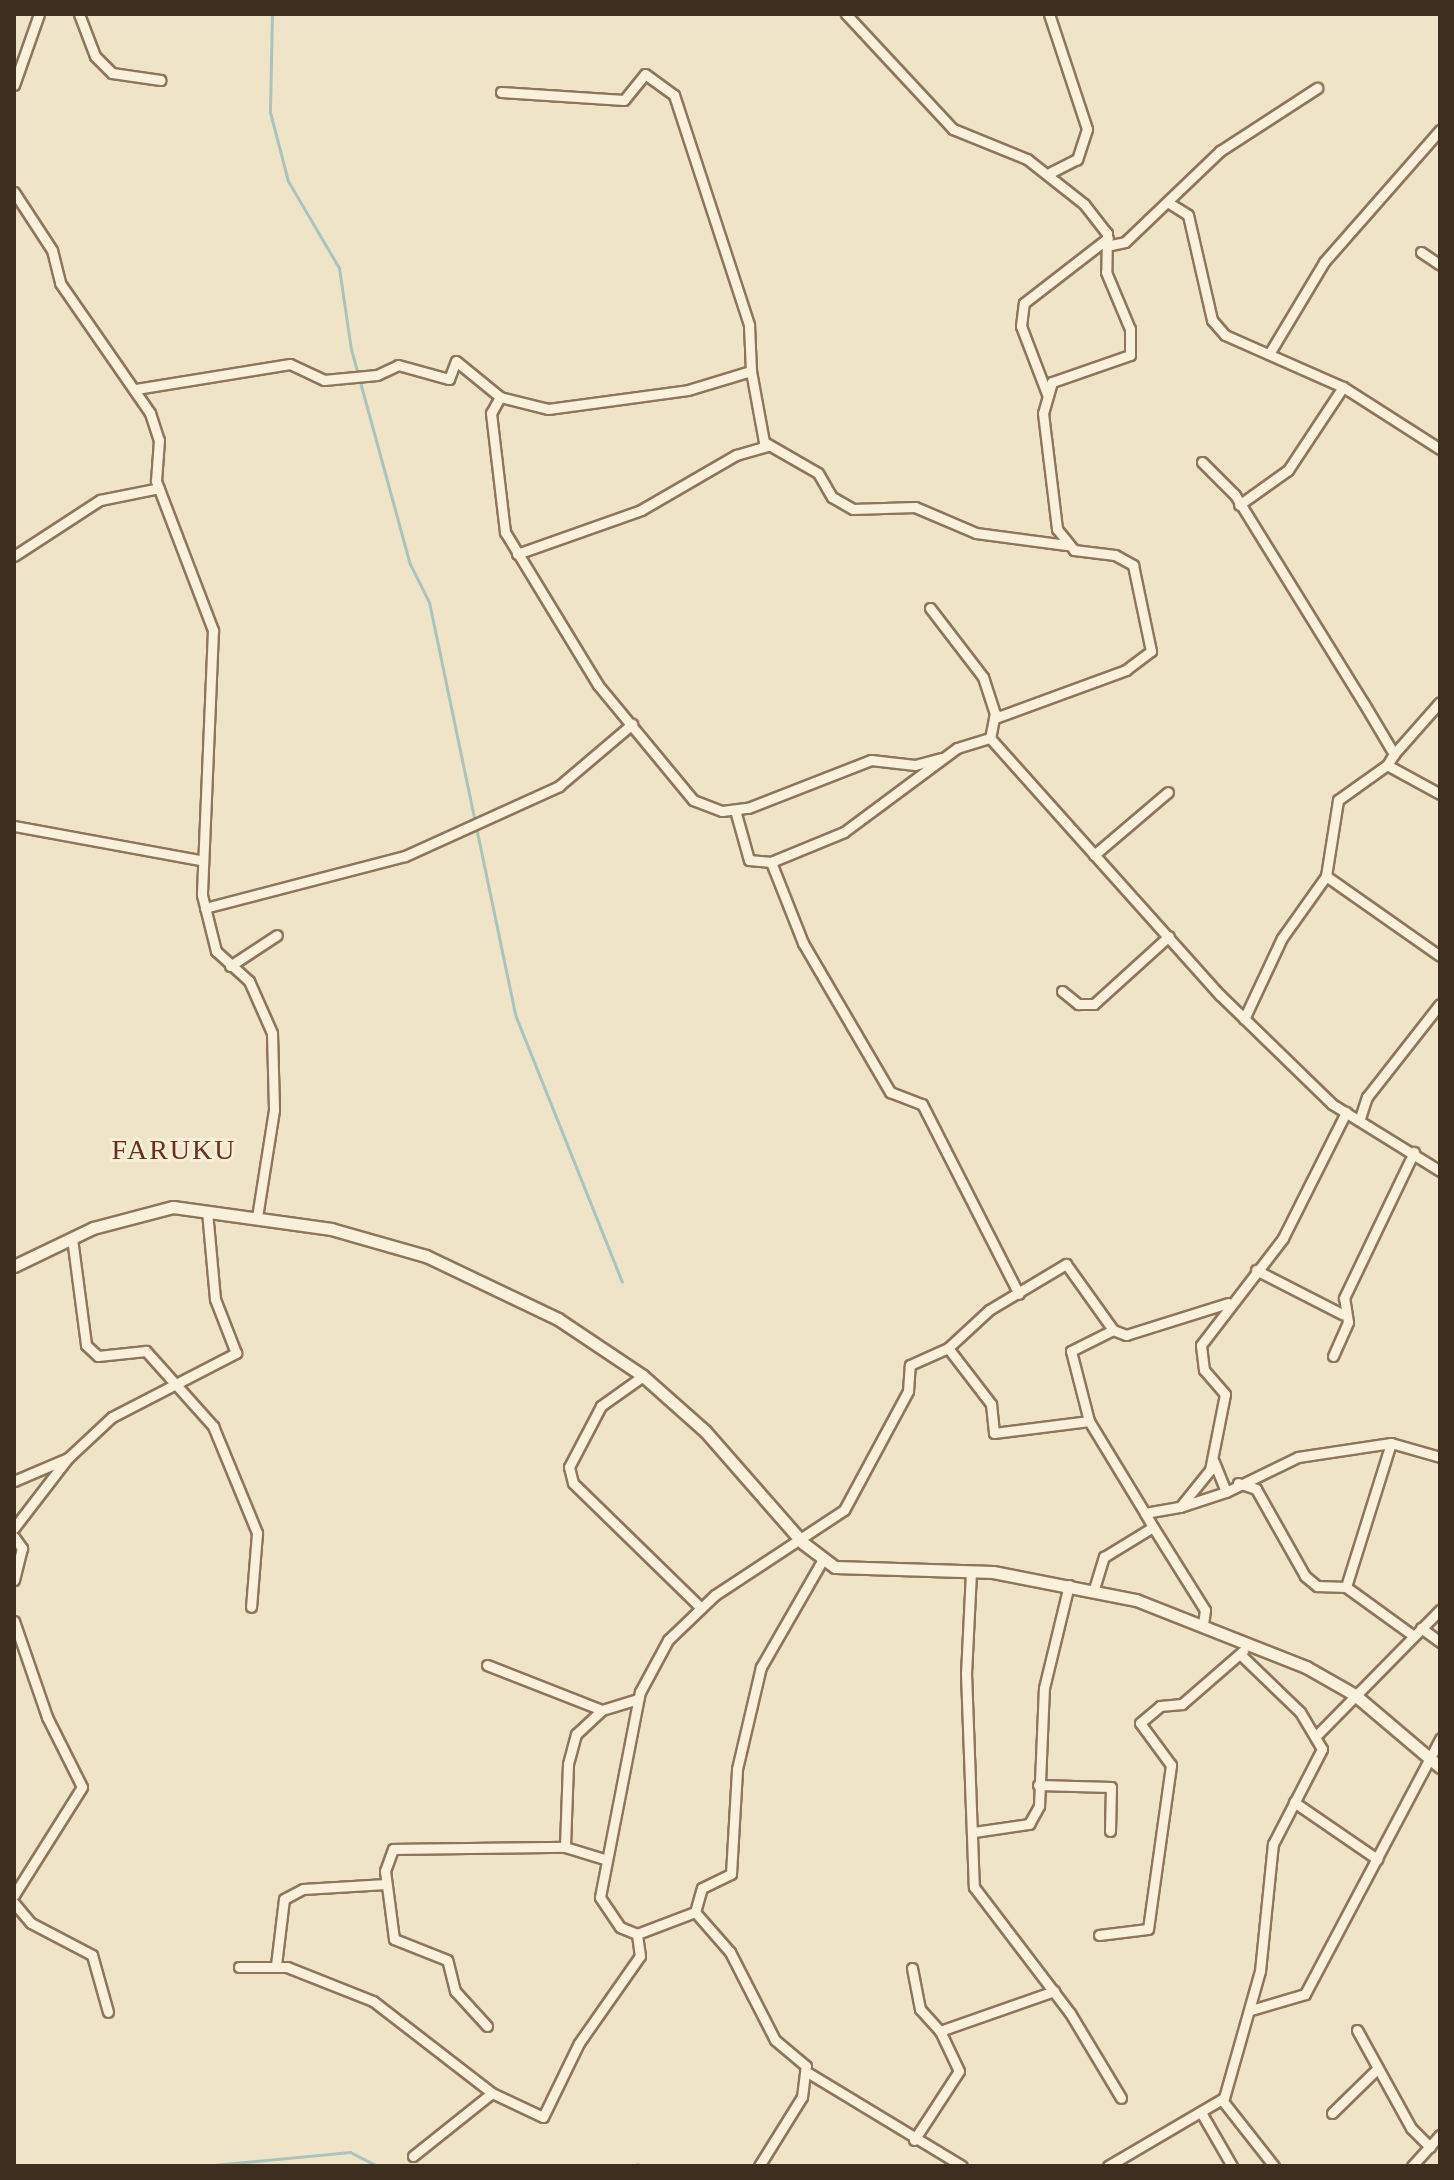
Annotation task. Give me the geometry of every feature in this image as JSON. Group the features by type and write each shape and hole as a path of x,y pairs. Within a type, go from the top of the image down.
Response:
{"street":[{"path":"14,85 39,14"},
{"path":"79,14 95,56 112,73 160,80"},
{"path":"846,14 953,129 1050,173 1110,241"},
{"path":"1049,14 1087,129 1077,159 1050,173"},
{"path":"501,92 624,100 645,74 674,95 749,325 752,403 768,446"},
{"path":"1066,545 1049,480 1047,394 1021,326 1024,303 1110,241 1125,242 1220,151 1317,88"},
{"path":"1269,354 1324,262 1440,130"},
{"path":"14,192 52,250 60,283 136,389 159,440 159,488 213,630 200,860 205,908 216,951 261,998 272,1033 274,1110 257,1217"},
{"path":"1169,203 1182,207 1197,236 1212,320 1231,339 1343,387 1439,445"},
{"path":"1047,394 1052,382 1078,369 1130,355 1130,329 1104,263 1110,241"},
{"path":"1421,252 1440,265"},
{"path":"136,389 290,364 324,380 377,375 398,365 449,379 456,361 500,397 548,409 603,404 751,371"},
{"path":"1239,505 1288,470 1343,387"},
{"path":"500,397 491,413 496,500 517,554 546,609 693,800 735,810 819,787 871,760 915,765 990,738"},
{"path":"517,554 641,510 736,455 768,446 808,466 853,509 915,507 976,533 1066,545 1133,565 1151,651 1126,670 995,718"},
{"path":"1202,462 1239,505 1394,754"},
{"path":"14,556 100,500 159,488"},
{"path":"930,608 983,677 995,718 990,738"},
{"path":"1244,1019 1282,938 1326,876 1338,800 1387,765 1440,702"},
{"path":"205,908 405,856 559,786 632,724"},
{"path":"990,738 1244,1019 1346,1112 1440,1171"},
{"path":"735,810 749,860 771,862 844,832 948,755"},
{"path":"1387,765 1440,794"},
{"path":"1094,855 1168,792"},
{"path":"14,826 200,860"},
{"path":"771,862 803,943 890,1092 922,1104 1019,1294"},
{"path":"1326,876 1440,956"},
{"path":"230,966 277,935"},
{"path":"1062,991 1078,1004 1094,1004 1169,936"},
{"path":"1360,1118 1367,1097 1440,1004"},
{"path":"1180,1507 1214,1462 1225,1394 1200,1358 1228,1303 1283,1238 1346,1112"},
{"path":"1342,1314 1414,1152"},
{"path":"14,1528 68,1458 112,1417 236,1353 215,1299 207,1211"},
{"path":"14,1266 132,1213 207,1211 257,1217 426,1256 558,1319 643,1376 705,1431 803,1543 823,1559 860,1569 971,1572 1094,1589 1203,1624 1247,1640 1355,1695 1440,1767"},
{"path":"72,1238 86,1345 98,1356 146,1351 213,1426 257,1533 251,1607"},
{"path":"695,1912 637,1934 620,1927 600,1897 604,1859 638,1699 668,1640 737,1576 803,1543 844,1510 908,1391 910,1365 948,1348 1019,1294 1066,1264 1113,1330 1126,1335 1228,1303"},
{"path":"1256,1270 1342,1314 1348,1322 1333,1356"},
{"path":"1113,1330 1071,1351 1089,1421 1205,1610 1203,1624"},
{"path":"948,1348 991,1404 994,1433 1089,1421"},
{"path":"643,1376 601,1406 569,1467 573,1483 701,1608"},
{"path":"1145,1513 1180,1507 1226,1492 1238,1483 1298,1457 1391,1443 1440,1457"},
{"path":"1346,1587 1391,1443"},
{"path":"14,1481 68,1458"},
{"path":"1214,1462 1226,1492"},
{"path":"1238,1483 1256,1489 1305,1576 1317,1586 1346,1587 1411,1634"},
{"path":"1094,1589 1104,1557 1153,1527"},
{"path":"14,1537 22,1548 14,1580"},
{"path":"695,1912 702,1888 731,1874 737,1769 761,1667 823,1559"},
{"path":"971,1572 966,1673 974,1887 1054,1991 1121,2098"},
{"path":"974,1832 1029,1824 1039,1806 1047,1666 1069,1585"},
{"path":"1318,1734 1411,1634 1440,1610"},
{"path":"14,1621 47,1717 82,1787 14,1895"},
{"path":"1421,1628 1440,1642"},
{"path":"1099,1935 1148,1929 1171,1765 1140,1723 1160,1706 1182,1704 1242,1656 1247,1640"},
{"path":"1108,2166 1222,2100 1251,2010 1264,1883 1294,1802 1322,1749 1318,1734 1242,1656"},
{"path":"487,1665 602,1710"},
{"path":"565,1847 573,1743 602,1710 638,1699"},
{"path":"1251,2010 1305,1994 1377,1859 1425,1756 1440,1739"},
{"path":"1038,1785 1103,1782 1111,1787 1110,1831"},
{"path":"1294,1802 1377,1859"},
{"path":"487,2026 455,1991 447,1960 394,1939 386,1884 393,1849 565,1847 604,1859"},
{"path":"276,1965 284,1899 303,1889 386,1884"},
{"path":"14,1903 31,1923 92,1955 108,2012"},
{"path":"695,1912 730,1952 775,2040 807,2072 914,2140 962,2166"},
{"path":"239,1967 276,1965 373,2001 492,2093 543,2117 579,2043 640,1956 637,1934"},
{"path":"912,1968 920,2009 940,2031 959,2071 914,2140"},
{"path":"940,2031 1054,1991"},
{"path":"1357,2030 1411,2128 1430,2147"},
{"path":"1332,2113 1378,2068"},
{"path":"759,2166 802,2097 807,2072"},
{"path":"413,2156 492,2093"},
{"path":"1222,2100 1274,2166"},
{"path":"1202,2114 1232,2166"},
{"path":"1412,2166 1440,2135"}],"waterway":[{"path":"272,14 270,112 288,181 339,268 351,349 410,564 429,602 516,1017 622,1282"},
{"path":"203,2166 350,2152 378,2166"},
{"path":"632,2166 638,2164"}],"district":[{"name":"FARUKU","path":"174,1150"}]}
